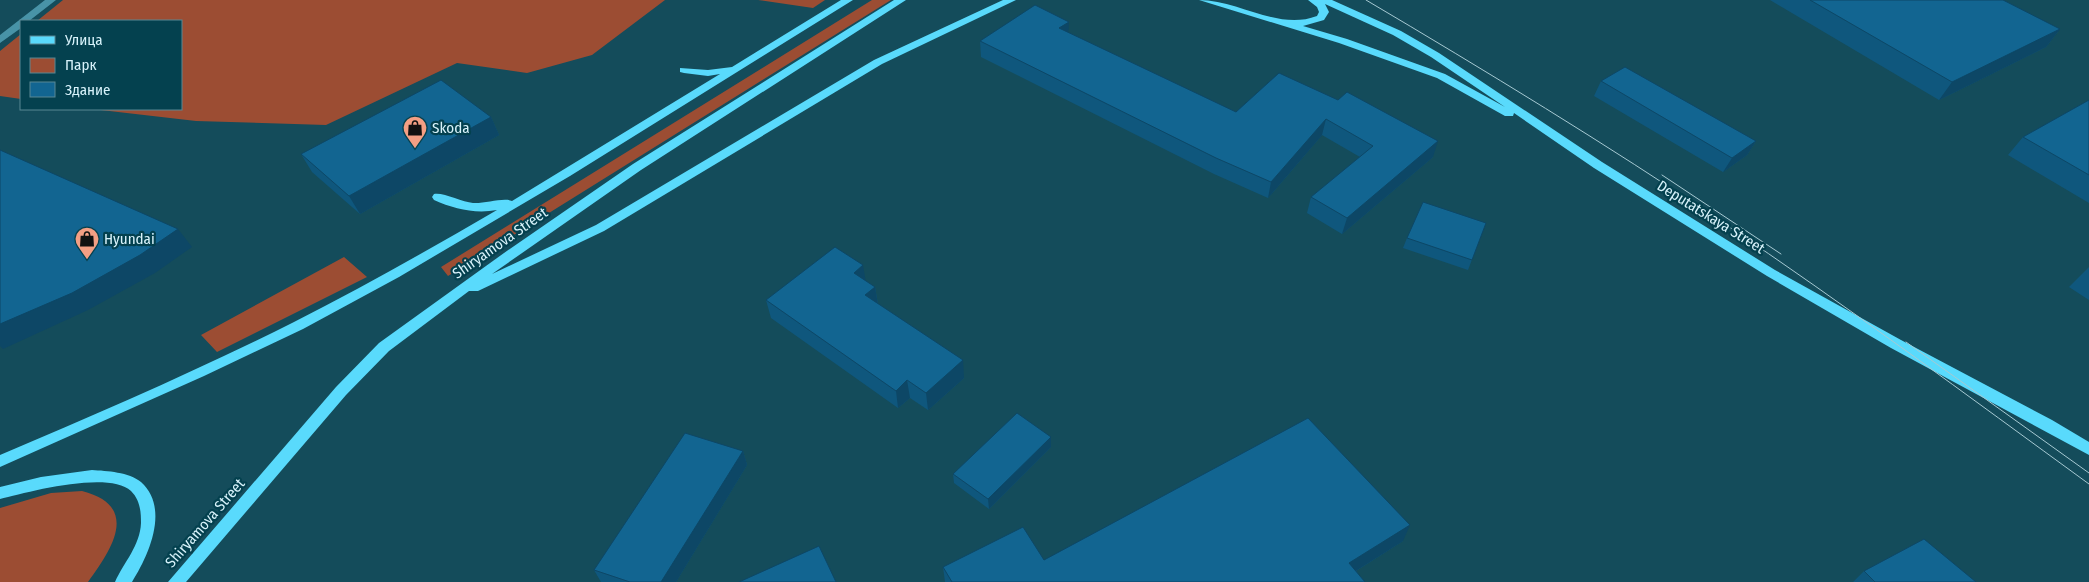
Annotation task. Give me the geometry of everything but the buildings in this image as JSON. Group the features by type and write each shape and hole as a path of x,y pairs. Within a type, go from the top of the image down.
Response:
{"main road":[{"path":"0,461 158,394 244,353 394,274 562,177 740,65 848,0"},
{"name":"Shiryamova Street","path":"176,582 362,368 384,347 637,167 901,0"},
{"path":"449,299 600,228 878,62 1011,0"},
{"path":"1204,0 1343,41 1441,76 1586,156"},
{"path":"1277,23 1316,21 1324,12 1321,5 1313,0"},
{"name":"Deputatskaya Street","path":"1324,0 1414,42 1586,156 1771,274 1896,344 2048,424 2089,449"},
{"path":"684,70 708,73 740,65"},
{"path":"438,197 452,204 495,207 524,197 562,177"},
{"path":"0,493 56,480 89,476 116,478 137,487 146,495 149,505 147,532 136,562 123,582"}],"street":[{"path":"25,20 50,0"},
{"path":"0,40 20,24"}],"green space":[{"path":"63,0 665,0 592,55 527,73 457,63 326,125 196,121 101,110 182,110 182,20 38,20"},
{"path":"758,0 825,0 813,8"},
{"path":"872,0 891,0 448,276 441,267"},
{"path":"20,35 20,99 0,96 0,51"},
{"path":"344,257 367,277 217,352 201,335"},
{"path":"82,491 100,498 111,507 116,517 116,529 106,556 88,582 0,582 0,508 51,493"}],"tram line":[{"path":"1366,0 1545,108 1722,222 1861,319 2089,484"},
{"path":"1662,175 1781,254"},
{"path":"1906,342 2089,473"}],"place":[{"name":"Skoda","path":"415,149"},
{"name":"Hyundai","path":"87,260"}]}
